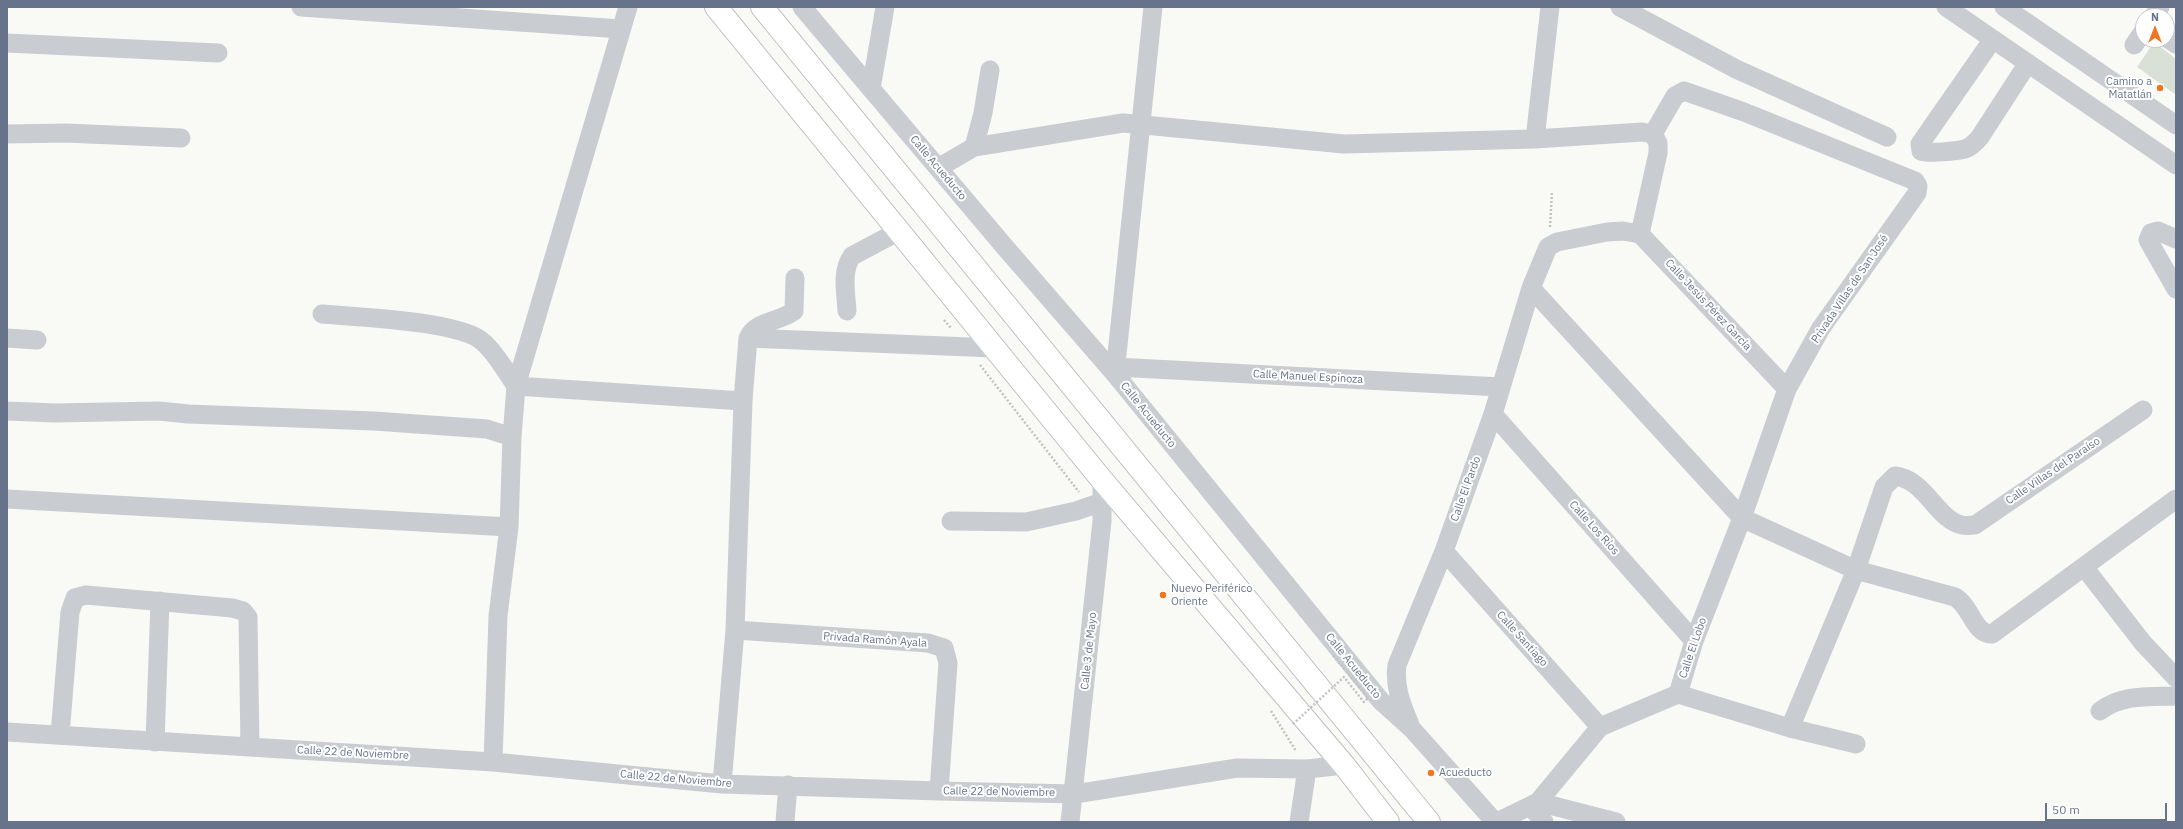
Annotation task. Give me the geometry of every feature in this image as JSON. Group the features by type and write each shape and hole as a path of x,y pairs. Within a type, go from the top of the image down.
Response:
{"highway":[{"path":"716,7 1102,480 1344,765 1388,822"},
{"path":"762,7 1428,822"}],"street":[{"path":"301,7 621,29"},
{"path":"493,762 498,616 509,527 512,437 516,386 628,7"},
{"name":"Calle Acueducto","path":"802,7 938,168 1115,370 1381,701 1412,729 1496,822"},
{"path":"871,89 885,7"},
{"path":"1115,370 1139,124 1153,7"},
{"path":"1535,139 1550,7"},
{"path":"1620,7 1736,69 1887,137"},
{"path":"1946,7 2176,165"},
{"path":"2004,7 2173,122"},
{"path":"1993,39 1920,144 1921,151 1928,152 1965,149 1974,144 2028,63"},
{"path":"7,43 218,53"},
{"path":"974,147 984,113 990,70"},
{"name":"Privada Villas de San José","path":"1653,134 1675,96 1684,91 1744,112 1915,182 1918,186 1917,193 1821,328 1787,389"},
{"path":"938,168 974,147 1123,123 1344,144 1535,139 1642,132 1653,134 1658,143 1658,153 1632,232 1607,232 1557,242 1548,247"},
{"path":"7,134 66,133 181,138"},
{"path":"848,311 845,273 852,256 899,231"},
{"path":"2176,240 2158,231 2151,234 2148,240 2176,289"},
{"name":"Calle Jesús Pérez García","path":"1632,232 1787,389"},
{"name":"Calle El Pardo","path":"1412,729 1399,697 1395,677 1397,665 1444,551 1493,414 1531,288 1548,247"},
{"path":"722,784 735,630 748,338 751,331 758,326 789,315 794,311 796,278"},
{"path":"1531,288 1742,518 1856,570 1954,597 1962,601 1980,631 1986,634 1992,634 2176,499"},
{"path":"322,314 441,326 468,332 484,342 516,386"},
{"path":"7,338 37,340"},
{"path":"748,338 994,348"},
{"name":"Calle Manuel Espinoza","path":"1115,370 1501,387"},
{"path":"516,386 744,401"},
{"name":"Calle El Lobo","path":"1678,694 1694,641 1742,518 1787,389"},
{"name":"Calle Villas del Paraíso","path":"1856,570 1884,487 1895,476 1910,480 1950,519 1962,525 1975,525 2142,410"},
{"path":"7,411 55,413 159,411 188,414 308,417 487,429 512,437"},
{"name":"Calle Los Ríos","path":"1493,414 1694,641"},
{"name":"Calle 3 de Mayo","path":"1070,822 1102,521 1102,480"},
{"path":"7,499 509,527"},
{"path":"951,520 1026,522 1076,511 1102,502"},
{"name":"Calle Santiago","path":"1444,551 1600,727"},
{"path":"2084,567 2143,643 2176,678"},
{"path":"1790,728 1856,570"},
{"path":"60,735 70,612 75,598 86,595 232,608 243,611 248,617 250,747"},
{"path":"155,742 160,601"},
{"name":"Privada Ramón Ayala","path":"735,630 928,643 944,648 948,663 939,791"},
{"path":"1496,822 1535,805 1600,727 1678,694 1790,728 1856,744"},
{"path":"2100,711 2110,704 2122,699 2176,696"},
{"name":"Calle 22 de Noviembre","path":"7,732 493,762 722,784 939,791 1074,794 1237,768 1307,768 1344,765"},
{"path":"1299,822 1307,768"},
{"path":"786,822 788,786"},
{"path":"1535,805 1544,822"},
{"path":"1535,805 1616,822"}],"path":[{"path":"1548,247 1552,192"},
{"path":"1293,724 1344,677 1364,702 1368,698 1332,654"}],"shaded area":[{"path":"2150,48 2162,48 2176,59 2176,95 2137,67"}],"place":[{"name":"Camino a Matatlán","path":"2160,88"},
{"name":"Nuevo Periférico Oriente","path":"1163,595"},
{"name":"Acueducto","path":"1431,773"}]}
